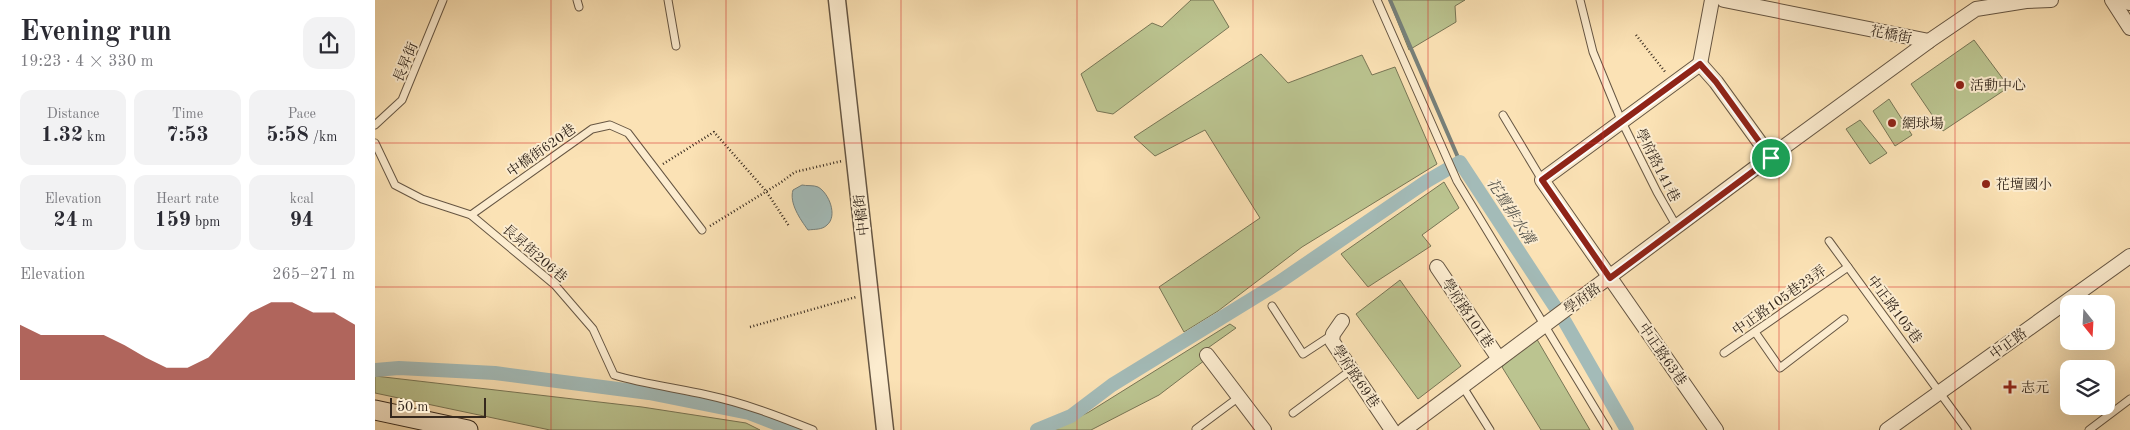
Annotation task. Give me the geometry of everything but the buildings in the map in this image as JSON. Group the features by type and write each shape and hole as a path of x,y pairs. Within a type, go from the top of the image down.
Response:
{"main road":[{"path":"375,410 468,430"}],"street":[{"name":"中橋街","path":"837,0 885,430"},
{"path":"1542,180 1621,120 1700,64 1712,0"},
{"name":"花橋街","path":"1724,0 1929,41 1976,4 2051,0"},
{"path":"2112,0 2130,28"},
{"path":"2120,0 2130,3"},
{"name":"學府路","path":"1405,430 1929,41"},
{"path":"1700,64 1716,82 1771,158"},
{"name":"中正路63巷","path":"1542,180 1716,430"},
{"name":"中正路","path":"1887,430 2130,256"},
{"name":"學府路101巷","path":"1437,267 1499,359"},
{"name":"學府路69巷","path":"1342,322 1333,334 1332,341 1392,430"},
{"path":"1207,355 1264,430"}],"lane":[{"name":"長昇街","path":"375,125 402,100 443,0"},
{"path":"668,0 676,46"},
{"path":"1377,0 1457,180 1549,323 1608,430"},
{"name":"學府路141巷","path":"1580,0 1593,52 1621,120 1677,227"},
{"path":"1503,115 1542,180"},
{"name":"中橋街620巷","path":"471,215 592,129 610,125 628,133 702,230"},
{"name":"長昇街206巷","path":"375,143 395,185 422,199 471,215 555,285 593,329 613,375 708,395 763,410 813,430"},
{"name":"中正路105巷","path":"1829,242 1967,430"},
{"name":"中正路105巷23弄","path":"1724,353 1848,267"},
{"path":"1272,306 1303,354 1333,334"},
{"path":"1755,332 1780,368 1844,320"},
{"path":"1293,413 1351,370"},
{"path":"1463,387 1490,430"},
{"path":"1196,429 1239,397"},
{"path":"2089,430 2130,400"}],"path":[{"path":"1636,35 1674,82"},
{"path":"655,168 714,132 766,191 789,226"},
{"path":"702,230 795,172 854,159"},
{"path":"749,327 869,294"}],"green space":[{"path":"1191,0 1213,0 1229,27 1113,114 1097,111 1081,74 1152,23 1162,27"},
{"path":"1389,0 1465,0 1455,6 1456,22 1409,50"},
{"name":"活動中心","path":"1974,40 2009,87 1943,131 1911,84"},
{"path":"1261,54 1288,83 1362,55 1372,75 1395,67 1437,164 1302,247 1218,311 1184,332 1159,287 1260,218 1205,130 1155,156 1134,137"},
{"name":"網球場","path":"1889,99 1912,135 1895,146 1873,111"},
{"name":"網球場","path":"1860,120 1887,153 1870,164 1846,129"},
{"path":"1444,182 1459,208 1422,235 1431,246 1368,287 1341,254"},
{"path":"1400,280 1461,366 1418,399 1356,314"},
{"path":"1230,324 1236,328 1205,350 1209,357 1159,395 1091,430 1052,430 1089,412"},
{"path":"1535,336 1590,430 1541,430 1502,367"},
{"path":"375,376 642,407 746,423 760,430 550,430 375,393"}],"water":[{"path":"802,185 818,187 829,199 832,216 823,228 808,230 796,211 792,195 793,190"}],"waterway":[{"name":"花壇排水溝","path":"1390,0 1460,162"},
{"path":"1037,430 1071,416 1112,385 1278,283 1427,181 1460,162 1565,322 1627,430"},
{"path":"375,370 399,368 495,373 649,393 749,413 793,430"}],"place":[{"name":"活動中心","path":"1960,85"},
{"name":"網球場","path":"1892,123"},
{"name":"花壇國小","path":"1986,184"},
{"name":"志元","path":"2010,387"}],"route":[{"path":"1700,64 1716,82 1771,158 1751,171 1610,278 1542,180 1621,120 1700,64"}]}
